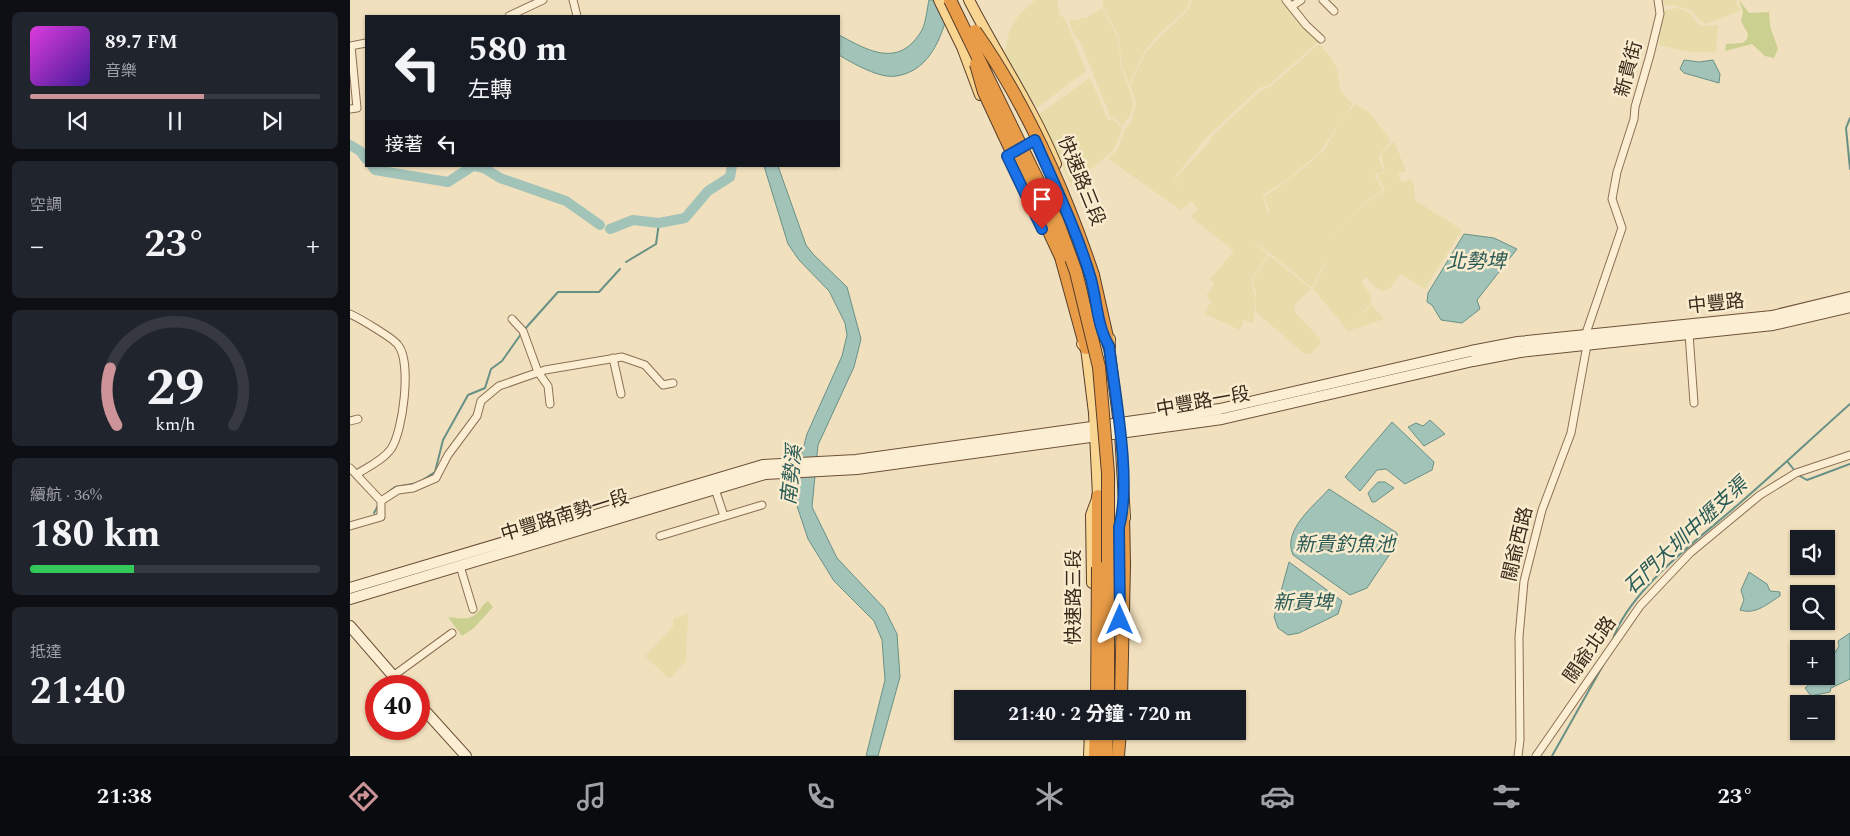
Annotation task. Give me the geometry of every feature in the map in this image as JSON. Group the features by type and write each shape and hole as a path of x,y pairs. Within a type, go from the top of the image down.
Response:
{"highway":[{"path":"950,0 972,33 1002,68 1023,106 1075,220 1093,275 1109,346"},
{"path":"960,0 972,33 1066,244 1083,297 1099,367 1108,473 1108,690"},
{"path":"972,33 984,92 1061,257 1086,348"},
{"path":"972,33 1065,222 1086,284 1106,370 1114,445 1116,488 1113,690"},
{"path":"1097,690 1098,496"},
{"path":"1121,690 1124,565 1123,513"},
{"path":"1095,756 1096,740"},
{"path":"1106,756 1107,740"},
{"path":"1110,756 1111,740"},
{"path":"1116,756 1117,740"}],"main road":[{"path":"938,0 962,47"},
{"name":"快速路三段","path":"969,0 989,39 1029,105 1039,138 1084,233 1099,281 1111,335 1109,346 1119,428 1123,513 1128,527 1130,560 1124,649 1118,690"},
{"name":"快速路三段","path":"962,47 984,80 1068,261 1088,336 1086,348 1095,431 1098,496 1102,518 1104,648 1102,690"},
{"name":"快速路三段","path":"962,47 974,81 1007,156 1056,259 1082,344 1086,348"},
{"path":"1007,156 1039,138"},
{"name":"中豐路","path":"1586,341 1772,316 1850,297"},
{"name":"中豐路","path":"1586,341 1689,334 1773,325 1850,307"},
{"name":"中豐路一段","path":"791,468 820,466 1119,428 1222,419 1471,351 1518,342 1586,341"},
{"name":"中豐路南勢一段","path":"350,599 713,485 763,465 791,468"},
{"name":"中豐路南勢一段","path":"350,588 713,485"},
{"name":"快速路三段","path":"1091,690 1091,515 1098,496"},
{"path":"350,626 392,675"},
{"path":"1092,648 1124,649"},
{"name":"快速路三段","path":"1124,649 1126,690"},
{"path":"430,716 466,756"},
{"path":"1089,756 1090,740"},
{"path":"1101,756 1102,740"},
{"path":"1123,756 1124,740"}],"street":[{"path":"511,15 543,0"},
{"path":"573,0 577,15"},
{"path":"1286,0 1306,25 1321,39"},
{"path":"1292,6 1301,0"},
{"path":"1323,0 1334,11"},
{"name":"新貴街","path":"1622,228 1612,199 1660,14 1658,0"},
{"path":"350,109 357,108 351,46 365,43"},
{"name":"關爺西路","path":"1518,756 1520,740 1519,637 1524,581 1542,510 1571,433 1586,341 1622,228"},
{"path":"350,314 398,344 402,353 405,391 404,410 392,447 357,474"},
{"path":"512,319 522,329 538,372 548,386 550,404"},
{"path":"1689,334 1694,404"},
{"path":"381,501 398,490 413,488 436,478 448,455 477,416 481,401 499,386 538,372 622,357 645,365 660,384 673,383"},
{"path":"613,358 621,394"},
{"path":"350,421 358,419"},
{"name":"關爺北路","path":"1536,756 1640,606 1690,554 1760,496 1796,473 1850,455"},
{"path":"350,468 381,501 381,517 350,526"},
{"path":"713,485 724,516"},
{"path":"660,536 762,505"},
{"path":"460,566 473,609"},
{"path":"394,675 452,633"}],"shaded area":[{"path":"1035,0 1057,0 1060,15 1065,19 1086,71 1037,108 1004,53 1010,29 1019,15"},
{"path":"1103,0 1190,0 1186,10 1158,35 1143,54 1129,84 1122,67 1119,37 1103,7"},
{"path":"1192,0 1282,0 1318,42 1269,85 1259,88 1206,138 1173,179 1189,199 1174,179 1209,143 1211,137 1260,91 1270,87 1319,44 1331,57 1337,69 1341,92 1353,104 1319,153 1289,178 1263,195 1268,215 1269,210 1264,197 1299,172 1324,150 1340,123 1355,104 1369,112 1391,141 1379,155 1384,171 1374,175 1383,190 1361,206 1321,245 1361,207 1385,190 1377,175 1385,172 1381,154 1394,141 1406,171 1398,174 1402,183 1410,179 1414,183 1415,200 1462,230 1425,289 1401,274 1390,288 1383,291 1375,287 1366,277 1361,281 1371,296 1371,304 1346,328 1313,289 1326,262 1313,251 1325,262 1312,288 1270,253 1247,238 1268,254 1251,280 1256,301 1256,292 1252,280 1269,255 1311,289 1297,302 1294,308 1295,312 1320,339 1320,344 1311,354 1306,354 1299,349 1256,312 1256,302 1253,323 1243,320 1240,330 1205,314 1211,301 1206,296 1214,284 1210,279 1234,251 1191,217 1198,209 1191,201 1181,210 1108,159 1118,149 1124,131 1131,122 1136,103 1130,85 1144,55 1160,36 1187,11"},
{"path":"1663,0 1736,0 1740,11 1706,24 1698,19 1691,10 1673,5 1665,6"},
{"path":"1102,8 1118,38 1121,67 1132,97 1131,114 1122,126 1114,117 1111,118 1080,41 1076,38 1069,21 1088,17"},
{"path":"1679,8 1690,13 1700,26 1718,25 1716,52 1689,52 1658,45 1664,10"},
{"path":"1090,78 1108,120 1113,119 1122,128 1115,148 1072,187 1039,114"},
{"path":"1372,305 1384,319 1348,331 1346,328"},
{"path":"688,613 686,661 669,679 645,656 673,627 673,619"}],"green space":[{"path":"1739,0 1749,13 1769,12 1770,26 1778,49 1774,58 1765,56 1752,44 1725,51 1726,44 1743,43 1747,39 1748,34 1741,21 1743,12"},
{"path":"488,601 493,607 474,628 462,636 448,617 463,618 474,616"}],"water":[{"path":"929,0 951,0 945,24 935,47 928,58 909,73 896,76 882,75 866,70 840,56 840,36 872,51 894,53 904,49 913,42 922,30"},
{"path":"1684,60 1699,62 1713,60 1720,74 1719,83 1684,73 1680,69"},
{"path":"764,167 778,167 806,245 847,287 861,339 854,367 818,445 812,507 837,558 884,608 897,634 900,677 878,756 866,756 885,680 882,640 874,621 834,581 808,539 796,503 794,483 807,434 842,356 847,335 845,323 829,291 799,260 788,244"},
{"name":"北勢埤","path":"1464,234 1494,238 1517,249 1477,300 1480,309 1462,323 1441,320 1432,305 1427,302 1428,293"},
{"path":"1430,420 1445,434 1424,446 1408,427 1416,423 1423,426"},
{"path":"1392,422 1434,462 1432,470 1405,484 1386,469 1377,470 1360,491 1345,477"},
{"path":"1378,482 1385,482 1394,488 1375,502 1372,502 1368,493"},
{"name":"新貴釣魚池","path":"1329,489 1397,533 1398,542 1367,588 1350,595 1293,555 1291,546 1292,537 1301,519"},
{"name":"新貴埤","path":"1289,562 1342,601 1338,614 1299,633 1288,635 1278,628 1274,617"},
{"path":"1749,572 1767,584 1770,591 1780,592 1780,596 1756,610 1740,610 1744,600 1741,590"},
{"path":"1850,633 1850,679 1831,688 1830,692 1810,695 1805,688 1808,685 1835,685 1835,652 1839,646 1838,641"}],"waterway":[{"path":"1850,118 1846,128 1850,169"},
{"path":"350,145 360,151 365,158"},
{"path":"373,167 375,170 448,182 471,167"},
{"path":"480,167 500,178 566,201 600,225"},
{"path":"610,229 633,220 659,223 685,218 708,191 730,177 732,167"},
{"path":"626,262 656,244 659,223"},
{"path":"524,330 558,292 599,292 620,269"},
{"path":"382,497 395,487 418,483 435,472 443,440 468,395 485,388 491,369 502,361 521,334"},
{"name":"石門大圳中壢支渠","path":"1612,642 1620,623 1633,604 1667,566 1754,491 1850,404"},
{"name":"石門大圳中壢支渠","path":"1787,461 1795,471"},
{"name":"石門大圳中壢支渠","path":"1798,475 1807,480 1850,464"},
{"path":"374,513 379,504"},
{"name":"石門大圳中壢支渠","path":"1552,756 1606,660"}],"route":[{"path":"1042,229 1007,156 1035,140 1074,227 1091,280 1104,337 1109,346 1120,433 1122,473 1123,513 1119,527 1120,620"}],"water label":[{"name":"南勢溪","path":"792,475"}]}
